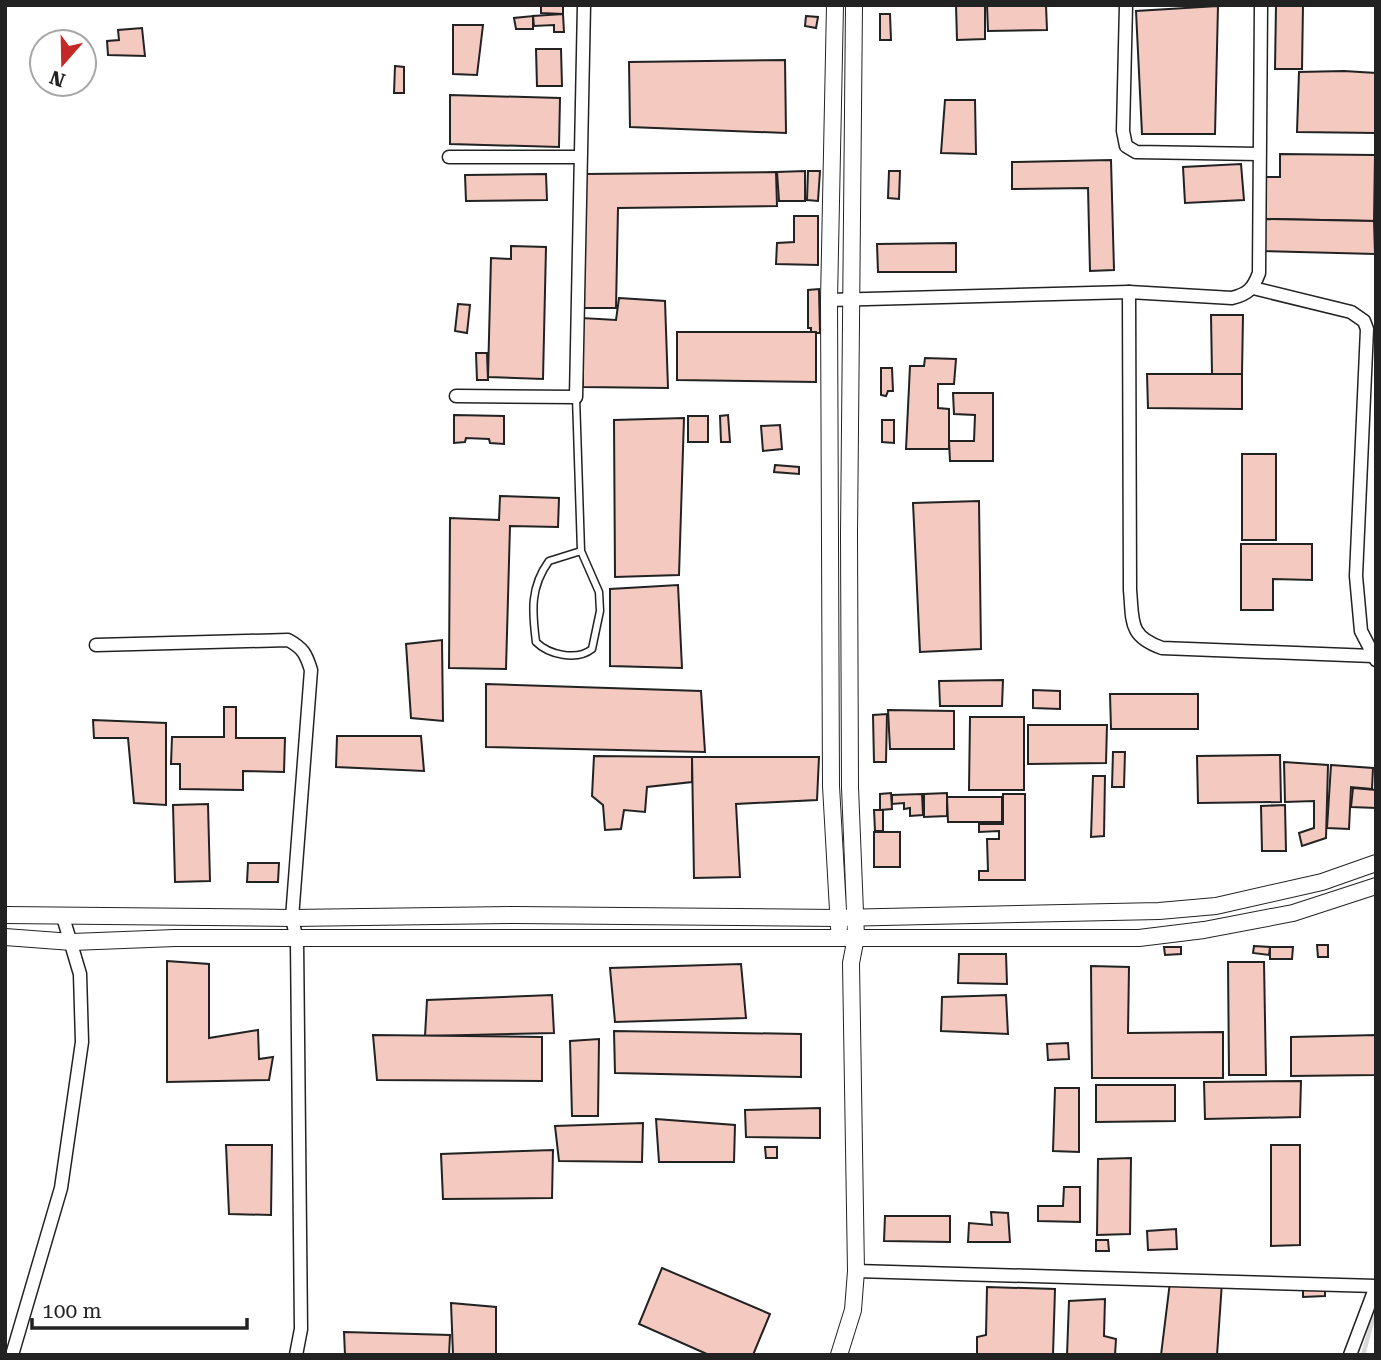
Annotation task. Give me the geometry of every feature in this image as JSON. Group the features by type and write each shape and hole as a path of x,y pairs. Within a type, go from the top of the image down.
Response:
{"street":[{"path":"456,396 576,397 584,5"},
{"path":"835,5 829,300 831,786 838,918 847,937 850,963 856,1271 853,1310 839,1355"},
{"path":"847,937 855,917 850,787 852,686 849,534 854,5"},
{"path":"1126,5 1123,131 1126,146 1136,152 1259,154"},
{"path":"829,300 1129,292 1232,298 1245,295 1253,288 1259,273 1261,5"},
{"path":"449,157 579,157"},
{"path":"832,159 851,158"},
{"path":"1129,292 1130,590 1134,629 1143,641 1162,648 1374,658 1361,631 1356,576 1367,329 1364,321 1351,312 1253,288"},
{"path":"831,536 849,534"},
{"path":"96,645 288,640 302,647 311,670 292,918 297,941 301,1329 296,1355"},
{"path":"832,684 852,686"},
{"path":"831,786 850,787"},
{"path":"5,915 838,918 1159,911 1204,907 1322,882 1376,863"},
{"path":"5,937 72,942 175,938 297,941 1139,938 1204,930 1293,912 1376,886"},
{"path":"12,1355 61,1188 82,1042 80,974 63,917"},
{"path":"856,1271 1376,1286 1350,1355"}],"lane":[{"path":"576,397 581,551 599,592 597,632 588,653 558,654 536,642 531,610 534,588 549,561 581,551"}],"building":[{"path":"541,5 563,5 563,14 541,13"},
{"path":"956,5 985,5 985,39 957,40"},
{"path":"987,5 1046,5 1047,30 988,31"},
{"path":"1276,5 1303,5 1302,69 1275,69"},
{"path":"1218,6 1215,134 1142,134 1136,11"},
{"path":"563,14 564,32 554,32 554,25 534,26 533,16"},
{"path":"880,14 890,14 891,40 880,40"},
{"path":"533,16 533,29 516,29 514,18"},
{"path":"806,16 818,17 816,28 805,26"},
{"path":"453,25 483,25 477,75 453,74"},
{"path":"142,28 145,56 108,55 107,41 119,40 118,30"},
{"path":"536,49 561,49 562,86 537,86"},
{"path":"785,60 786,133 630,127 629,62"},
{"path":"395,66 404,67 404,93 394,93"},
{"path":"1299,72 1376,73 1376,133 1297,132"},
{"path":"450,95 560,98 559,147 450,144"},
{"path":"945,100 975,100 976,154 941,153"},
{"path":"1280,154 1375,155 1374,221 1264,219 1265,177 1280,177"},
{"path":"1111,160 1114,270 1090,271 1088,188 1012,189 1012,162"},
{"path":"1241,164 1244,200 1185,203 1183,167"},
{"path":"805,171 805,201 779,201 777,172"},
{"path":"808,171 820,171 818,201 807,200"},
{"path":"889,171 900,171 899,199 888,198"},
{"path":"776,172 777,206 618,208 616,308 582,308 585,174"},
{"path":"546,174 547,200 466,201 465,175"},
{"path":"794,216 818,216 818,265 776,264 777,243 794,242"},
{"path":"1264,219 1374,221 1375,254 1263,251"},
{"path":"956,243 956,272 878,272 877,244"},
{"path":"511,246 546,247 543,379 488,377 491,258 511,259"},
{"path":"819,289 820,333 811,333 811,328 808,328 808,290"},
{"path":"619,298 665,301 668,388 583,387 582,318 616,320"},
{"path":"458,304 470,305 467,333 455,331"},
{"path":"1211,315 1243,315 1242,374 1212,374"},
{"path":"677,332 816,332 816,382 677,380"},
{"path":"476,353 487,353 488,380 477,380"},
{"path":"925,358 956,359 954,384 938,384 938,408 949,409 949,449 906,449 910,366 924,366"},
{"path":"881,368 892,368 893,391 888,391 886,396 881,395"},
{"path":"1147,374 1242,374 1242,409 1148,408"},
{"path":"953,393 993,393 993,461 950,461 949,441 974,441 975,415 954,414"},
{"path":"454,415 504,416 504,444 490,443 489,439 466,438 465,442 454,443"},
{"path":"728,415 730,442 721,442 720,416"},
{"path":"688,416 708,416 708,442 688,442"},
{"path":"684,418 679,575 615,577 614,420"},
{"path":"882,420 894,420 894,443 882,442"},
{"path":"780,425 782,449 763,451 761,426"},
{"path":"1242,454 1276,454 1276,540 1242,540"},
{"path":"775,465 799,467 799,474 774,472"},
{"path":"500,496 559,498 558,527 510,526 506,669 449,668 450,518 499,520"},
{"path":"979,501 981,649 920,652 913,503"},
{"path":"1241,544 1312,544 1312,580 1273,579 1273,610 1241,610"},
{"path":"678,585 682,668 610,666 610,589"},
{"path":"442,640 443,721 411,718 406,644"},
{"path":"1003,680 1002,706 940,706 939,681"},
{"path":"486,684 701,691 705,752 486,747"},
{"path":"1033,690 1060,691 1060,709 1033,708"},
{"path":"1110,694 1198,694 1198,729 1111,729"},
{"path":"224,707 236,707 236,738 285,738 284,772 243,771 243,790 180,789 180,764 171,764 172,737 224,737"},
{"path":"888,710 954,711 954,749 890,749"},
{"path":"887,714 886,762 874,762 873,715"},
{"path":"970,717 1024,717 1024,790 969,790"},
{"path":"93,720 166,723 166,805 134,803 128,738 94,738"},
{"path":"1028,725 1107,725 1106,763 1028,764"},
{"path":"337,736 421,736 424,771 336,767"},
{"path":"1113,752 1125,752 1124,787 1112,787"},
{"path":"1280,755 1281,802 1198,803 1197,756"},
{"path":"594,756 692,757 692,782 647,787 645,812 624,810 621,829 605,830 603,805 592,796"},
{"path":"692,757 819,757 817,800 736,804 740,877 694,878"},
{"path":"1284,762 1328,765 1326,838 1302,846 1299,833 1314,828 1314,801 1285,802"},
{"path":"1331,765 1373,768 1372,789 1351,787 1349,829 1327,828"},
{"path":"1093,776 1105,776 1104,836 1091,837"},
{"path":"1353,788 1376,790 1376,808 1351,807"},
{"path":"891,793 892,809 880,810 880,794"},
{"path":"947,793 947,816 924,817 924,794"},
{"path":"922,794 923,815 910,816 910,808 904,809 904,803 892,804 892,795"},
{"path":"1003,794 1025,794 1025,880 979,880 979,871 988,871 987,839 999,839 999,831 979,832 979,824 1003,824"},
{"path":"947,797 1002,797 1002,822 948,822"},
{"path":"208,804 210,881 175,882 173,805"},
{"path":"1285,805 1286,851 1262,851 1261,806"},
{"path":"874,810 883,810 883,831 875,831"},
{"path":"874,832 900,832 900,867 874,867"},
{"path":"248,863 279,863 278,882 247,882"},
{"path":"1317,945 1328,945 1328,957 1318,957"},
{"path":"1254,946 1270,947 1269,955 1253,953"},
{"path":"1164,947 1181,947 1181,954 1165,955"},
{"path":"1270,947 1293,947 1292,959 1270,959"},
{"path":"959,954 1006,954 1007,984 958,983"},
{"path":"167,961 209,964 209,1038 258,1030 259,1059 273,1057 269,1080 167,1082"},
{"path":"1228,962 1264,962 1266,1075 1229,1075"},
{"path":"741,964 746,1018 615,1022 610,968"},
{"path":"1091,966 1129,967 1128,1033 1223,1032 1223,1078 1092,1078"},
{"path":"552,995 554,1033 425,1036 427,1000"},
{"path":"1006,995 1008,1034 941,1031 942,997"},
{"path":"614,1031 801,1034 801,1077 615,1073"},
{"path":"373,1035 542,1037 542,1081 377,1080"},
{"path":"1376,1035 1375,1075 1291,1076 1291,1037"},
{"path":"599,1039 598,1116 572,1116 570,1041"},
{"path":"1068,1043 1069,1059 1048,1060 1047,1044"},
{"path":"1301,1081 1300,1117 1205,1119 1204,1082"},
{"path":"1096,1085 1175,1085 1175,1121 1096,1122"},
{"path":"1055,1088 1079,1088 1079,1152 1053,1151"},
{"path":"820,1108 820,1138 746,1137 745,1110"},
{"path":"656,1119 735,1125 734,1162 659,1162"},
{"path":"643,1123 642,1162 559,1161 555,1126"},
{"path":"226,1145 272,1145 271,1215 229,1214"},
{"path":"1271,1145 1300,1145 1300,1245 1271,1246"},
{"path":"765,1147 777,1147 777,1158 766,1158"},
{"path":"553,1150 552,1198 443,1199 441,1154"},
{"path":"1131,1158 1130,1234 1097,1235 1098,1159"},
{"path":"1064,1187 1080,1187 1080,1222 1038,1221 1038,1206 1063,1206"},
{"path":"991,1212 1008,1213 1010,1242 968,1242 969,1223 992,1225"},
{"path":"885,1216 950,1216 950,1242 884,1241"},
{"path":"1176,1229 1177,1249 1148,1250 1147,1231"},
{"path":"1096,1240 1108,1240 1109,1251 1096,1251"},
{"path":"662,1268 770,1314 753,1355 709,1355 639,1324"},
{"path":"1170,1282 1222,1282 1217,1355 1161,1355"},
{"path":"1303,1284 1325,1284 1325,1296 1303,1297"},
{"path":"987,1287 1055,1289 1053,1355 977,1355 977,1337 986,1335"},
{"path":"1105,1299 1104,1336 1116,1339 1115,1355 1067,1355 1069,1301"},
{"path":"451,1303 496,1307 496,1355 453,1355"},
{"path":"344,1332 450,1335 449,1355 345,1355"}],"waterway":[{"path":"1363,1355 1376,1307"}]}
